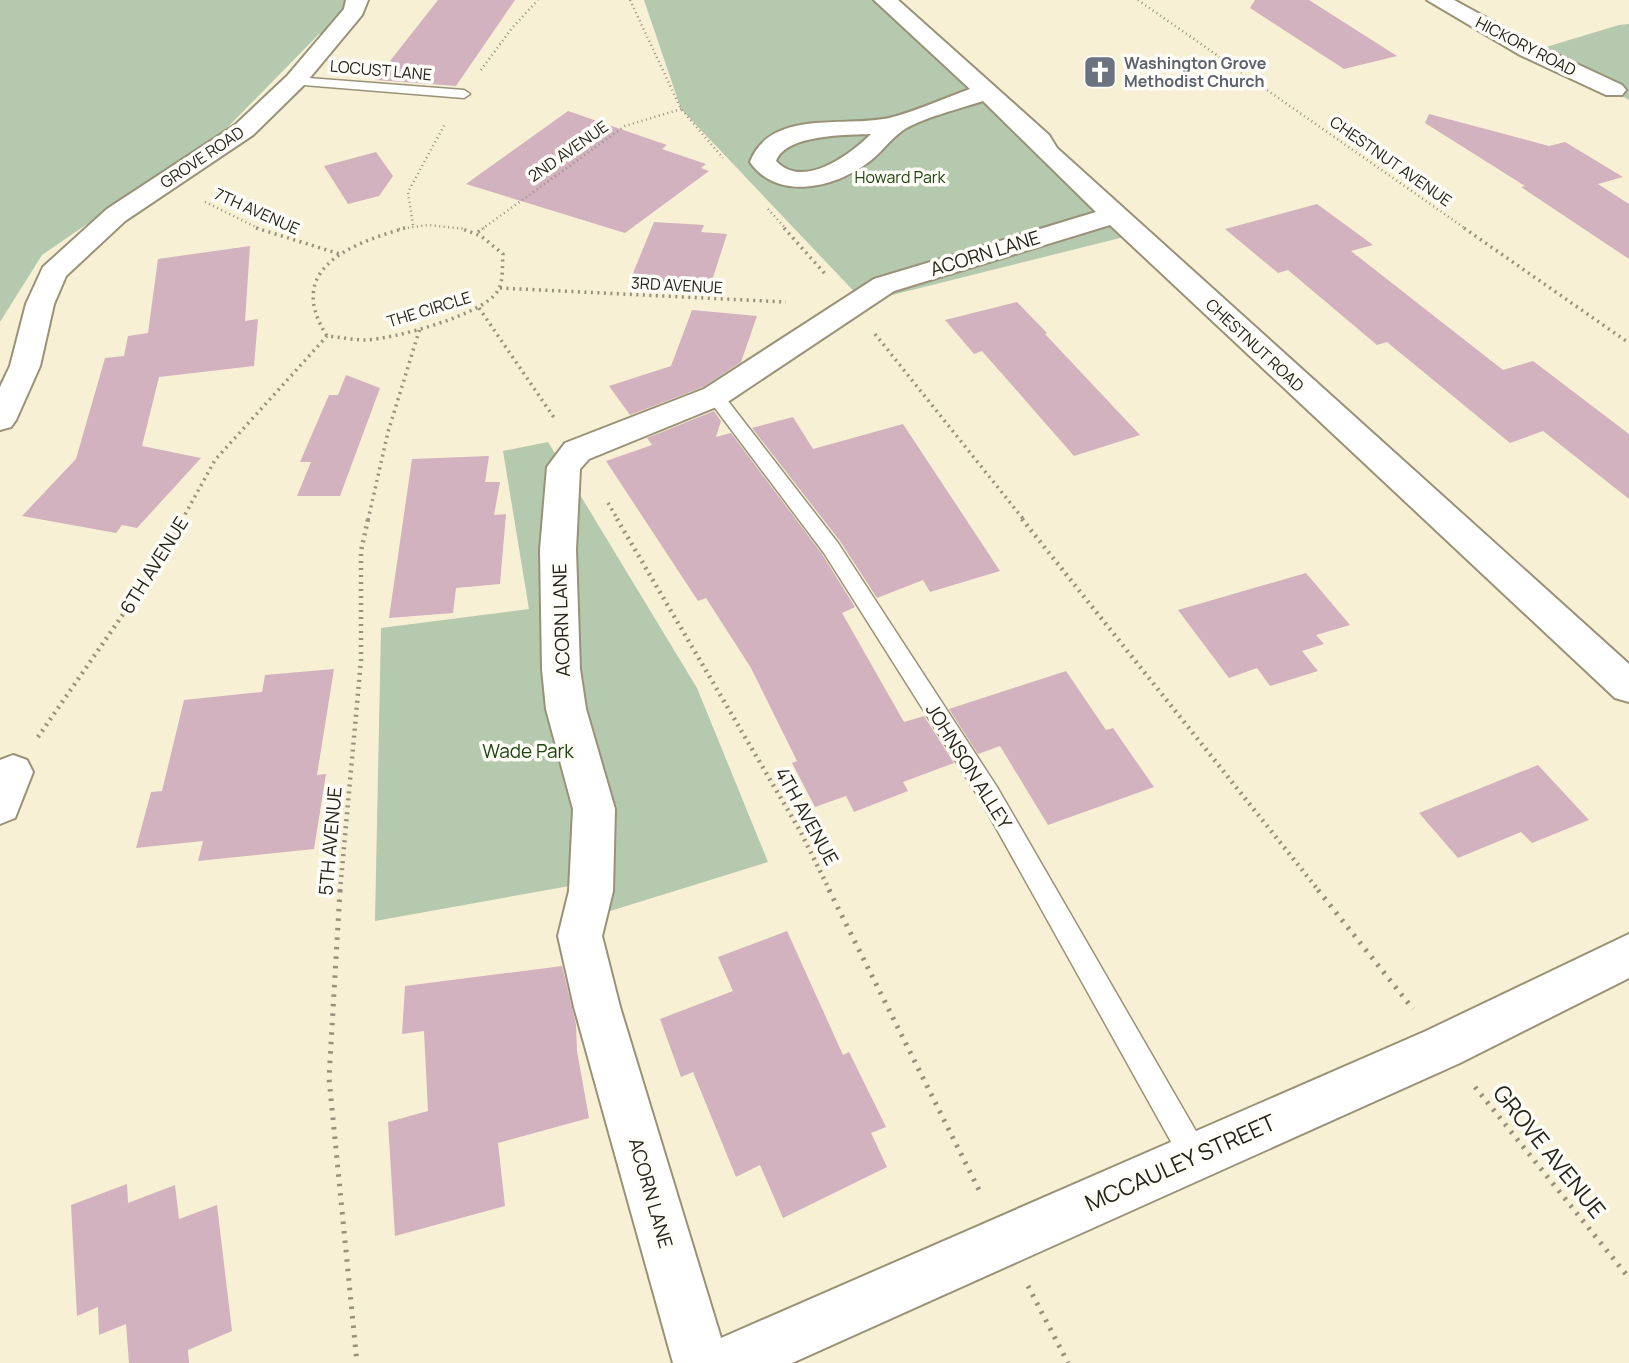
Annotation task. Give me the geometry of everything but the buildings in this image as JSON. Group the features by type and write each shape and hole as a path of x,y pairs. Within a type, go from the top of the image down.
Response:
{"street":[{"name":"GROVE ROAD","path":"0,420 25,366 40,304 53,273 116,215 244,130 295,80 354,10 357,0"},
{"name":"CHESTNUT ROAD","path":"885,0 1040,140 1046,152 1629,687"},
{"name":"HICKORY ROAD","path":"1438,0 1528,50 1614,90"},
{"path":"894,125 984,92"},
{"name":"ACORN LANE","path":"701,1363 597,1007 580,936 591,891 594,809 566,709 562,669 558,550 564,467 577,451 666,418 715,396 884,285 1115,215"},
{"name":"GROVE ROAD","path":"0,358 40,304"},
{"name":"MCCAULEY STREET","path":"728,1363 1194,1154 1443,1047 1629,956"}],"lane":[{"name":"LOCUST LANE","path":"295,80 464,94"},
{"name":"JOHNSON ALLEY","path":"715,396 831,548 989,794 1194,1154"}],"path":[{"path":"630,0 681,109 726,161"},
{"name":"CHESTNUT AVENUE","path":"1138,0 1629,342"},
{"name":"2ND AVENUE","path":"478,232 625,126 681,109"},
{"name":"7TH AVENUE","path":"166,182 270,233 341,254"},
{"name":"GROVE AVENUE","path":"762,202 852,306 1629,1278"},
{"path":"327,336 312,307 316,278 341,254 378,236 413,225 454,225 478,232 503,254 500,288"},
{"name":"3RD AVENUE","path":"500,288 852,306"},
{"name":"THE CIRCLE","path":"327,336 367,340 420,328 479,308 492,299 500,288"},
{"name":"4TH AVENUE","path":"479,308 577,451 799,829 1068,1363"},
{"name":"5TH AVENUE","path":"357,1363 329,1078 340,886 361,660 361,551 388,432 420,328"},
{"name":"6TH AVENUE","path":"4,784 158,564 215,460 327,336"}],"green space":[{"path":"0,0 349,0 325,34 319,34 227,128 42,255 0,322"},
{"name":"Howard Park","path":"644,0 874,0 1128,236 864,302 681,109"},
{"path":"1629,24 1629,100 1536,50 1619,25"},
{"name":"Wade Park","path":"548,442 697,688 768,862 591,917 575,885 375,921 381,628 529,609 503,451"}],"place":[{"name":"Washington Grove Methodist Church","path":"1100,72"}]}
